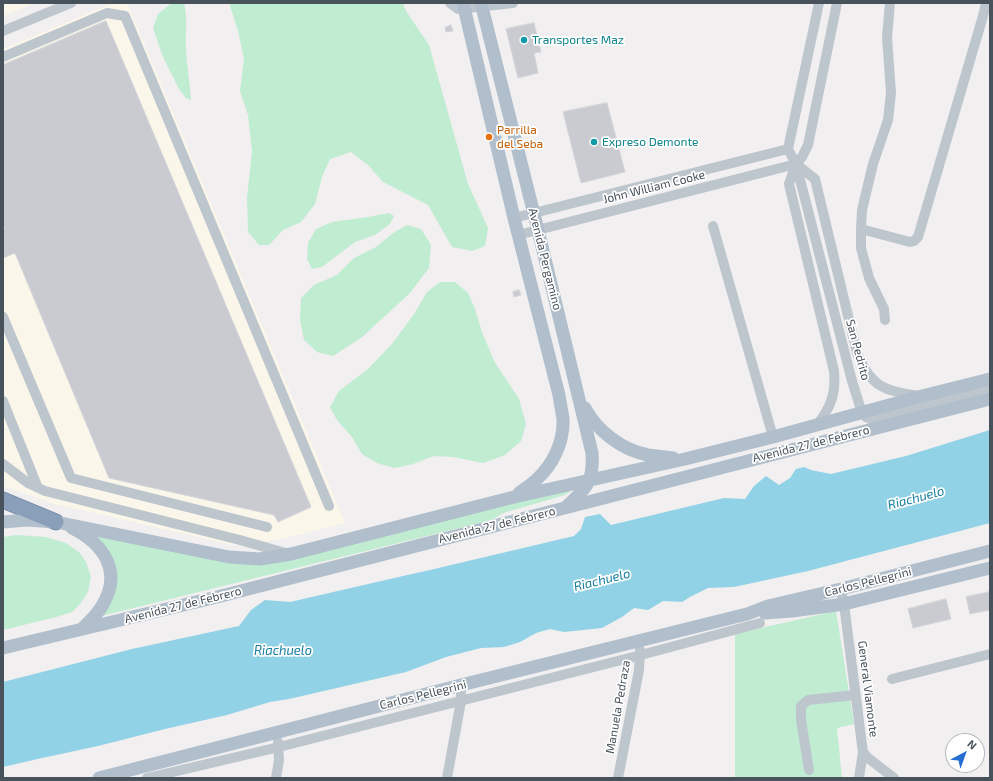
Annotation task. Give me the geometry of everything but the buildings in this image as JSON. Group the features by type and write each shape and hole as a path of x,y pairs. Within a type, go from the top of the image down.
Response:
{"highway":[{"path":"3,500 56,522"}],"main road":[{"name":"Avenida Pergamino","path":"482,5 592,453 593,464 590,479 586,488 565,507"},
{"name":"Avenida Pergamino","path":"464,6 518,235 559,395 563,420 558,449 552,460 545,471 536,480 514,497"},
{"name":"Avenida 27 de Febrero","path":"3,522 27,520 56,522 229,557 260,559 291,554 590,479 685,459 990,379"},
{"path":"579,396 587,413 613,440 629,449 647,455 685,459"},
{"name":"Avenida 27 de Febrero","path":"3,648 229,594 990,399"},
{"path":"56,522 80,532 91,540 102,551 109,565 111,580 107,597 99,611 82,629"},
{"name":"Carlos Pellegrini","path":"99,778 140,773 278,732 747,614 768,606 990,551"},
{"name":"Carlos Pellegrini","path":"747,614 792,611 844,604 990,568"}],"street":[{"path":"3,31 71,3"},
{"path":"450,3 458,9 464,6 513,3"},
{"path":"788,149 819,3"},
{"path":"817,425 829,408 834,396 835,377 789,184 796,164 802,157 808,145 837,3"},
{"path":"885,320 884,309 869,278 863,256 861,248 861,229 862,210 873,164 888,120 891,93 887,37 890,3"},
{"path":"861,229 910,242 914,241 918,237 986,3"},
{"path":"3,57 107,13 125,16 329,506"},
{"name":"San Pedrito","path":"788,149 796,164 852,381 862,413"},
{"name":"John William Cooke","path":"514,218 788,149"},
{"name":"San Pedrito","path":"796,164 815,179 857,353 862,365 869,376 878,385 888,390 922,396"},
{"name":"John William Cooke","path":"518,235 796,164"},
{"path":"713,226 772,437"},
{"path":"3,317 71,478 267,527"},
{"path":"862,413 870,419 990,390"},
{"path":"3,401 38,488"},
{"path":"3,420 16,432"},
{"path":"3,464 28,483 45,491 291,554"},
{"name":"General Viamonte","path":"841,589 864,752 868,758 894,778"},
{"name":"Carlos Pellegrini","path":"147,778 279,747 461,701 760,623"},
{"name":"Manuela Pedraza","path":"618,778 639,670 641,655 639,640"},
{"path":"892,679 990,654"},
{"path":"447,778 461,701 461,685"},
{"path":"809,770 800,706 808,700 855,695"},
{"path":"276,778 279,760 278,732"},
{"path":"859,778 864,752"}],"shaded area":[{"path":"3,3 35,3 3,16"},
{"path":"113,3 127,3 345,523 278,540 232,545 51,503 3,486 3,49"}],"green space":[{"path":"174,3 184,3 186,21 186,50 191,100 186,98 179,89 163,57 153,28 158,14"},
{"path":"229,3 403,3 406,11 429,45 468,184 488,228 485,246 472,251 452,247 428,205 383,182 368,165 351,152 330,159 322,177 315,204 301,222 283,230 269,245 259,245 248,232 247,198 252,151 248,115 240,91 244,59 238,31"},
{"path":"389,213 394,216 390,224 375,235 355,242 322,267 312,269 307,259 308,243 316,229 332,222"},
{"path":"407,225 421,229 431,245 429,268 410,293 361,338 333,356 317,352 304,340 300,320 301,298 314,285 337,275 354,258 376,247 393,233"},
{"path":"440,282 455,282 468,293 494,361 519,399 526,424 521,441 505,455 483,463 453,457 434,456 413,464 394,468 377,463 362,454 352,437 337,420 330,407 339,391 368,369 392,344 414,314 427,292"},
{"path":"575,488 565,495 503,513 492,520 97,617 114,577 86,532 236,563"},
{"path":"16,535 46,537 66,543 80,553 86,562 91,577 88,592 80,604 72,612 3,630 3,537"},
{"path":"836,611 854,724 837,728 842,778 735,778 735,634"}],"water":[{"name":"Riachuelo","path":"990,430 990,523 808,571 734,587 708,588 682,602 663,601 648,610 634,608 622,617 602,628 564,632 550,629 536,633 520,642 504,647 481,648 446,657 406,672 270,702 227,715 3,767 3,682 132,649 239,626 251,610 265,600 290,602 574,536 581,529 585,517 600,514 611,525 724,498 745,499 754,486 766,476 779,485 790,478 796,469 804,467 831,474 906,456"}],"place":[{"name":"Transportes Maz","path":"524,40"},
{"name":"Parrilla del Seba","path":"489,137"},
{"name":"Expreso Demonte","path":"594,142"}]}
